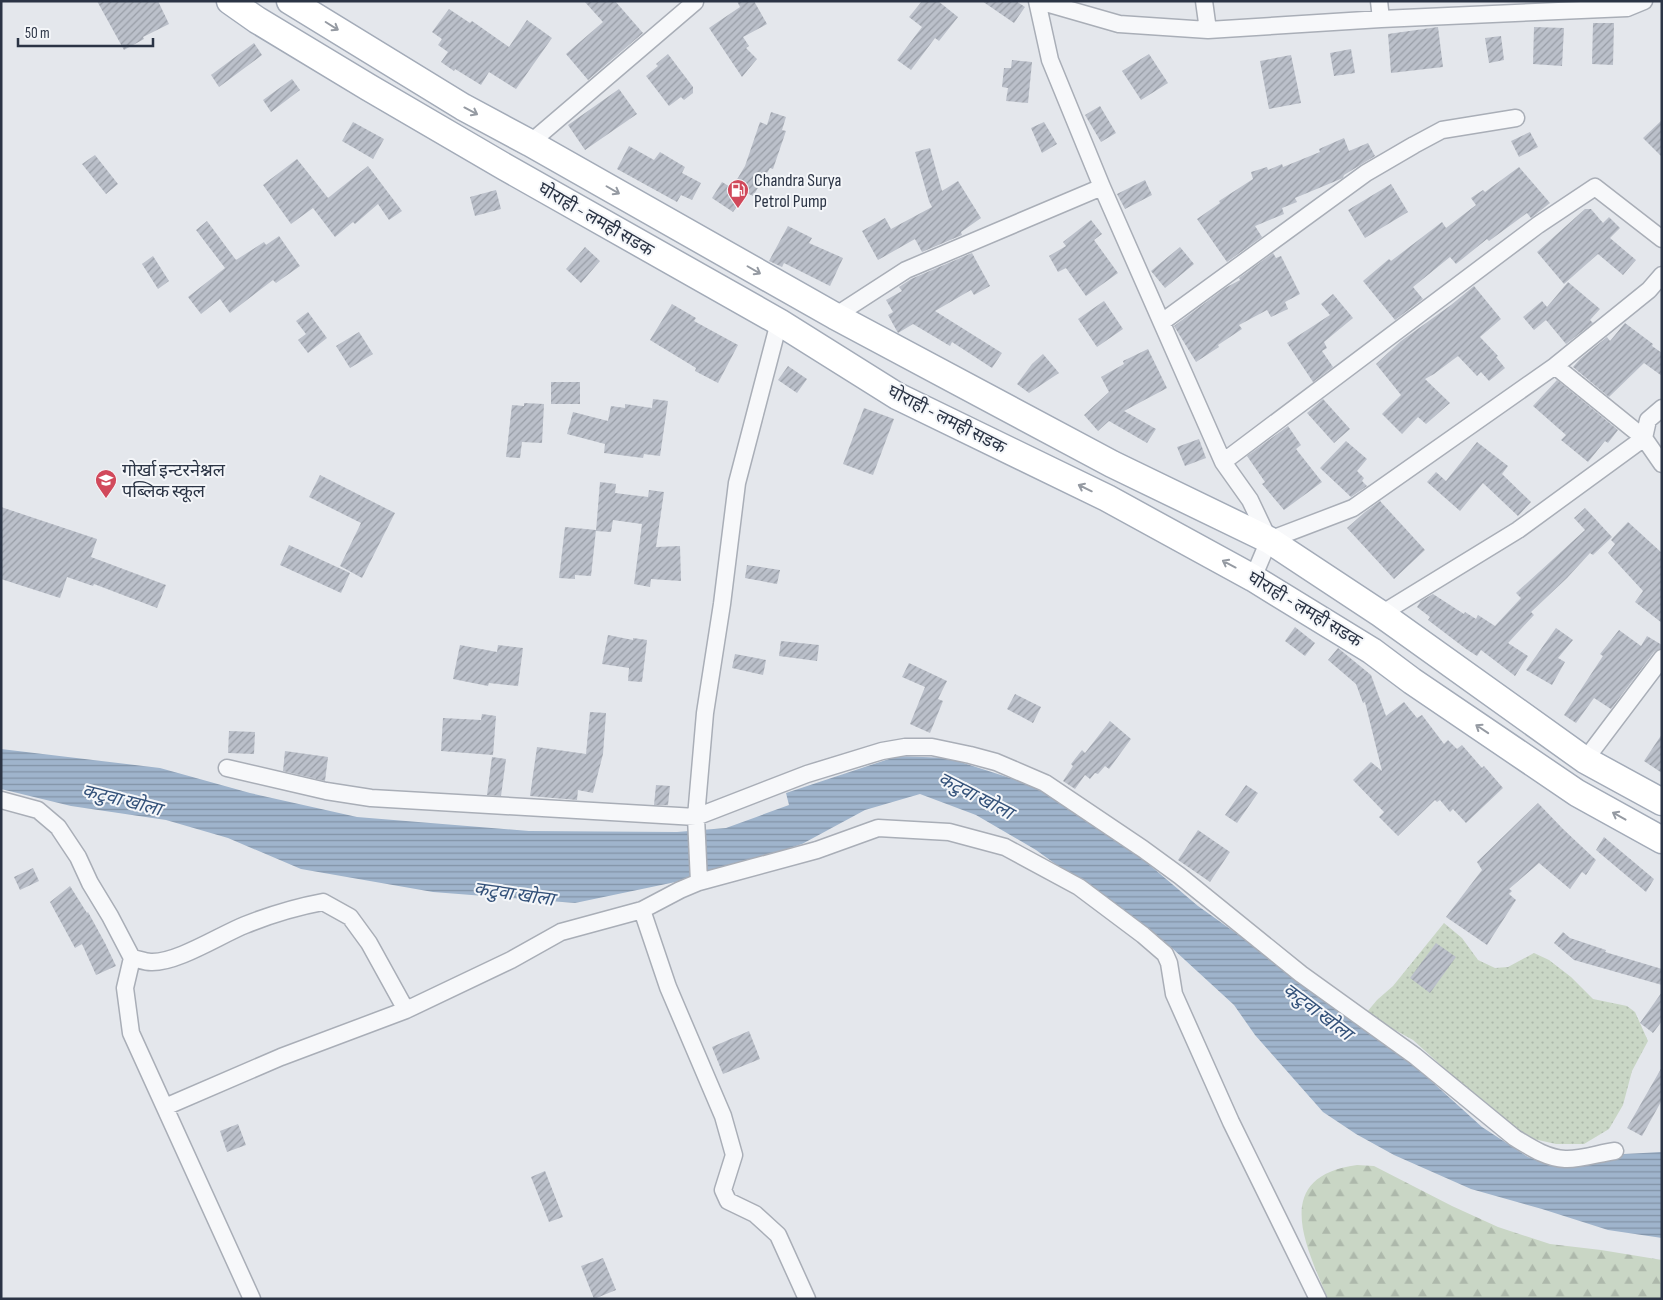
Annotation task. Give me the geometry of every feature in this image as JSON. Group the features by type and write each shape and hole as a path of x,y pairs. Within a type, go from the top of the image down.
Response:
{"main road":[{"name":"घोराही - लमही सडक","path":"230,1 257,20 505,167 779,322 896,396 1107,498 1254,578 1372,651 1412,682 1577,793 1662,840"},
{"name":"घोराही - लमही सडक","path":"290,1 463,107 835,316 1112,464 1269,540 1381,614 1585,760 1662,802"}],"street":[{"path":"1254,578 1269,540 1250,500 1223,462 1102,187 1050,60 1038,1 1119,24 1208,30 1381,19 1523,7 1627,8 1644,1"},
{"path":"1204,1 1208,30"},
{"path":"1380,1 1381,19"},
{"path":"530,143 695,2"},
{"path":"1162,322 1366,173 1398,154 1442,130 1516,118"},
{"path":"1223,462 1538,225 1594,186 1662,239"},
{"path":"835,316 906,270 1102,187"},
{"path":"1269,540 1353,508 1555,366 1649,290 1662,275"},
{"path":"699,882 696,817 705,713 722,604 736,482 779,322"},
{"path":"1555,366 1644,438 1662,464"},
{"path":"1381,614 1518,530 1644,438 1648,420 1662,408"},
{"path":"1585,760 1662,658"},
{"path":"227,768 326,791 371,798 696,817 807,774 882,751 905,747 932,747 996,762 1045,783 1143,849 1180,876 1301,974 1415,1056 1515,1138 1532,1149 1550,1157 1566,1160 1615,1151"},
{"path":"1,800 38,810 58,827 78,857 90,883 132,958 125,988 130,1033 166,1107 252,1299"},
{"path":"166,1107 281,1057 406,1010 511,960 561,932 642,910 699,882 817,850 878,828 949,832 1005,847 1079,887 1165,954 1170,963 1174,994 1231,1122 1318,1299"},
{"path":"132,958 151,962 167,959 194,950 244,926 292,908 323,902 350,917 368,943 406,1010"},
{"path":"642,910 672,996 723,1116 734,1155 723,1190 728,1201 755,1214 778,1235 807,1299"}],"green space":[{"path":"1444,923 1462,938 1478,960 1495,968 1508,967 1534,953 1549,960 1571,977 1593,999 1627,1006 1635,1012 1648,1041 1632,1071 1623,1105 1609,1129 1584,1144 1556,1144 1529,1138 1497,1116 1413,1040 1367,1012 1393,986"},
{"path":"1357,1165 1374,1166 1498,1227 1550,1244 1662,1260 1662,1299 1328,1299 1311,1257 1305,1236 1302,1217 1304,1199 1313,1184 1330,1172"}],"water":[{"name":"कटुवा खोला","path":"1,749 160,768 250,793 357,817 529,831 677,832 726,828 789,805 786,793 898,756 948,758 1032,785 1107,829 1198,906 1323,995 1409,1061 1482,1127 1528,1157 1556,1166 1605,1155 1662,1152 1662,1238 1608,1230 1471,1189 1394,1155 1356,1134 1323,1112 1255,1035 1234,1005 1173,949 1036,850 976,815 920,794 865,810 802,844 709,875 575,903 433,892 301,869 228,838 166,820 71,806 1,789"}],"building":[{"path":"97,1 158,1 169,24 143,37 144,39 124,50"},
{"path":"584,1 615,1 643,33 588,80 566,54 603,22"},
{"path":"737,1 754,1 767,24 743,37 749,46 746,48 757,59 742,77 709,28 740,7"},
{"path":"922,1 938,1 958,17 939,41 935,38 911,70 897,60 922,27 909,17"},
{"path":"982,1 1016,1 1025,7 1014,23"},
{"path":"449,9 470,23 472,21 509,47 527,20 552,38 516,89 489,72 481,85 441,62 448,52 438,45 442,39 432,32"},
{"path":"1593,23 1614,23 1613,65 1592,64"},
{"path":"1438,27 1443,67 1391,73 1388,34"},
{"path":"1534,27 1564,28 1562,66 1533,64"},
{"path":"1501,36 1504,60 1489,63 1485,38"},
{"path":"254,43 262,55 219,87 211,75"},
{"path":"1351,49 1355,73 1334,76 1330,53"},
{"path":"668,54 693,87 693,93 684,100 681,97 669,106 646,76"},
{"path":"1149,54 1168,83 1141,100 1122,71"},
{"path":"1291,55 1301,103 1269,109 1260,61"},
{"path":"1012,60 1032,62 1028,103 1006,101 1008,88 1002,87 1004,68 1011,68"},
{"path":"292,79 300,90 271,112 263,100"},
{"path":"619,89 637,114 585,150 568,125"},
{"path":"1100,106 1116,133 1101,142 1085,115"},
{"path":"771,112 786,117 782,130 786,131 773,169 770,168 753,196 747,193 733,212 712,198 722,182 732,188 745,166 760,122 767,125"},
{"path":"1662,120 1662,157 1643,138"},
{"path":"353,122 384,139 373,159 342,141"},
{"path":"1044,122 1057,144 1042,153 1031,128"},
{"path":"1530,132 1538,147 1519,157 1511,141"},
{"path":"1344,138 1349,151 1368,143 1375,156 1344,175 1343,178 1295,198 1297,202 1282,208 1284,214 1255,226 1262,237 1227,262 1197,219 1220,203 1219,201 1253,179 1251,172 1267,167 1268,170 1282,164 1283,167 1320,152 1319,149"},
{"path":"629,146 654,160 660,152 685,167 682,173 701,183 692,200 681,195 677,202 617,169"},
{"path":"930,148 942,191 958,181 981,218 961,232 962,235 922,252 915,239 878,260 862,231 885,218 891,229 932,207 915,152"},
{"path":"95,155 118,184 106,194 82,164"},
{"path":"297,159 328,198 368,166 402,211 389,220 378,204 355,224 353,222 335,237 313,208 291,224 263,185"},
{"path":"1519,167 1550,203 1531,218 1527,213 1489,241 1487,239 1456,264 1450,257 1413,287 1423,299 1395,320 1363,281 1389,259 1391,261 1442,222 1446,228 1476,205 1471,198 1483,190 1485,192"},
{"path":"1145,180 1152,195 1125,209 1117,194"},
{"path":"1391,184 1408,212 1365,238 1348,210"},
{"path":"496,190 501,209 475,216 470,197"},
{"path":"1585,209 1591,209 1603,223 1609,217 1620,228 1610,238 1636,260 1623,275 1598,254 1564,284 1537,252"},
{"path":"1091,220 1102,234 1094,240 1118,273 1086,296 1066,268 1058,272 1049,256 1066,246 1063,242"},
{"path":"207,221 236,260 264,242 266,245 279,236 300,266 276,283 273,280 230,313 220,299 201,314 188,297 225,268 196,230"},
{"path":"788,226 812,238 809,243 843,258 830,286 784,263 782,267 769,261"},
{"path":"585,247 600,261 581,283 566,269"},
{"path":"1180,247 1194,264 1165,288 1151,271"},
{"path":"972,253 990,286 974,295 971,290 935,311 1002,353 992,368 952,342 950,346 913,324 898,333 888,315 893,312 886,300 902,291 899,287 911,279"},
{"path":"1273,253 1276,258 1281,256 1300,294 1285,302 1288,309 1271,317 1267,310 1239,325 1242,329 1196,362 1174,326 1225,288 1240,280 1239,278"},
{"path":"153,256 169,281 158,289 142,264"},
{"path":"1568,282 1600,309 1590,320 1593,323 1566,344 1546,320 1534,330 1523,317 1542,301 1547,307"},
{"path":"1474,286 1501,319 1480,337 1498,356 1496,357 1505,368 1489,381 1481,372 1477,376 1458,356 1425,379 1450,403 1426,424 1418,417 1402,434 1382,414 1401,395 1376,364 1401,341"},
{"path":"1333,294 1353,318 1324,342 1327,348 1322,351 1333,367 1313,382 1287,343 1330,315 1321,304"},
{"path":"1104,301 1123,329 1097,347 1078,319"},
{"path":"672,304 696,318 694,321 738,345 718,383 695,371 696,368 650,340"},
{"path":"308,312 327,338 308,353 298,340 306,334 296,321"},
{"path":"1625,323 1662,353 1662,376 1644,363 1609,397 1573,367 1607,337 1610,341"},
{"path":"359,332 373,354 350,368 336,346"},
{"path":"1148,349 1167,388 1124,411 1156,429 1147,443 1109,421 1098,431 1084,415 1109,392 1101,377 1124,364 1123,361"},
{"path":"1043,354 1059,373 1029,393 1017,384 1032,364"},
{"path":"788,366 807,379 797,393 778,380"},
{"path":"1557,380 1618,430 1608,443 1605,441 1588,462 1561,440 1566,435 1533,406"},
{"path":"551,382 580,382 580,404 551,404"},
{"path":"653,399 668,401 660,456 644,454 643,458 604,453 605,444 567,434 573,412 608,421 611,406 625,408 625,404 652,408"},
{"path":"1323,399 1350,429 1334,443 1307,413"},
{"path":"524,403 544,404 542,443 522,442 520,458 506,457 512,405 524,406"},
{"path":"864,408 894,419 873,475 843,464"},
{"path":"1288,426 1301,445 1296,449 1322,482 1284,510 1262,484 1265,482 1247,456"},
{"path":"1199,439 1206,458 1185,466 1177,447"},
{"path":"1346,441 1367,459 1357,471 1364,478 1362,481 1367,486 1351,497 1320,468"},
{"path":"1477,442 1508,466 1502,474 1531,502 1518,516 1483,483 1460,511 1427,482 1436,472 1446,481"},
{"path":"320,475 395,513 362,578 340,566 361,523 309,497"},
{"path":"600,482 616,484 615,493 648,497 649,490 664,492 656,547 680,546 681,581 651,579 650,587 634,584 642,524 613,520 611,532 596,531"},
{"path":"1380,501 1425,550 1394,579 1347,528"},
{"path":"1,507 97,539 91,557 166,585 157,608 94,584 93,586 67,577 60,598 1,579"},
{"path":"1585,508 1612,537 1593,555 1590,553 1531,612 1534,615 1508,643 1528,656 1515,676 1481,650 1477,656 1466,649 1428,620 1430,617 1417,607 1421,601 1433,594 1464,614 1465,612 1476,619 1478,615 1495,626 1521,598 1516,593 1585,530 1574,518"},
{"path":"1628,522 1662,553 1662,623 1635,602 1643,591 1608,553 1615,544 1611,540"},
{"path":"565,527 596,530 591,576 575,575 575,579 559,578"},
{"path":"289,545 350,573 341,593 280,565"},
{"path":"747,565 780,570 777,584 745,578"},
{"path":"1295,627 1315,643 1305,656 1285,641"},
{"path":"1556,628 1573,640 1558,658 1565,662 1552,685 1526,670"},
{"path":"1619,630 1641,646 1647,636 1662,645 1662,648 1654,652 1611,709 1594,698 1576,723 1564,715 1603,656 1600,654"},
{"path":"608,635 633,640 633,638 647,640 642,682 628,681 629,668 602,664"},
{"path":"781,641 819,645 817,661 779,656"},
{"path":"460,645 497,652 498,645 523,648 518,686 489,683 488,686 453,679"},
{"path":"1338,648 1371,675 1386,716 1404,702 1417,718 1422,715 1444,744 1448,740 1457,749 1462,745 1503,788 1466,823 1453,809 1450,812 1440,800 1437,802 1435,800 1398,836 1379,817 1384,812 1353,780 1371,762 1382,771 1365,702 1363,703 1356,684 1328,660"},
{"path":"735,654 766,660 763,675 732,668"},
{"path":"909,663 947,681 938,699 943,701 930,733 910,724 925,687 902,677"},
{"path":"1015,694 1041,707 1033,723 1007,709"},
{"path":"590,712 606,713 603,754 593,793 578,790 577,800 530,796 537,747 586,754"},
{"path":"482,714 496,716 493,755 441,751 443,718 481,720"},
{"path":"1110,721 1131,739 1109,769 1105,766 1090,779 1085,775 1075,789 1063,781 1073,766 1071,764 1082,750 1085,753"},
{"path":"229,731 255,732 254,754 228,753"},
{"path":"1662,734 1662,773 1644,761"},
{"path":"285,751 328,757 325,781 283,771"},
{"path":"492,757 506,759 501,796 487,795"},
{"path":"656,785 670,786 668,805 654,805"},
{"path":"1246,785 1258,793 1237,823 1225,815"},
{"path":"1538,803 1596,860 1586,875 1582,872 1570,889 1539,863 1509,889 1512,891 1509,894 1516,900 1487,945 1446,917 1482,870 1477,862"},
{"path":"1198,830 1230,852 1210,882 1178,860"},
{"path":"1604,837 1654,879 1646,892 1596,850"},
{"path":"33,868 39,881 20,890 14,877"},
{"path":"70,886 88,912 116,966 96,975 82,944 75,948 50,902"},
{"path":"1563,932 1570,938 1606,950 1605,952 1662,969 1662,985 1574,960 1554,943"},
{"path":"1436,943 1456,957 1430,993 1410,978"},
{"path":"1662,992 1662,1021 1653,1033 1640,1023"},
{"path":"749,1031 760,1059 723,1074 712,1047"},
{"path":"1662,1067 1662,1100 1642,1136 1627,1128"},
{"path":"238,1124 246,1145 227,1152 220,1131"},
{"path":"545,1171 563,1217 549,1222 531,1177"},
{"path":"603,1258 616,1290 594,1299 581,1266"}],"place":[{"name":"Chandra Surya Petrol Pump","path":"738,209"},
{"name":"गोर्खा इन्टरनेश्नल पब्लिक स्कूल","path":"106,499"}]}
